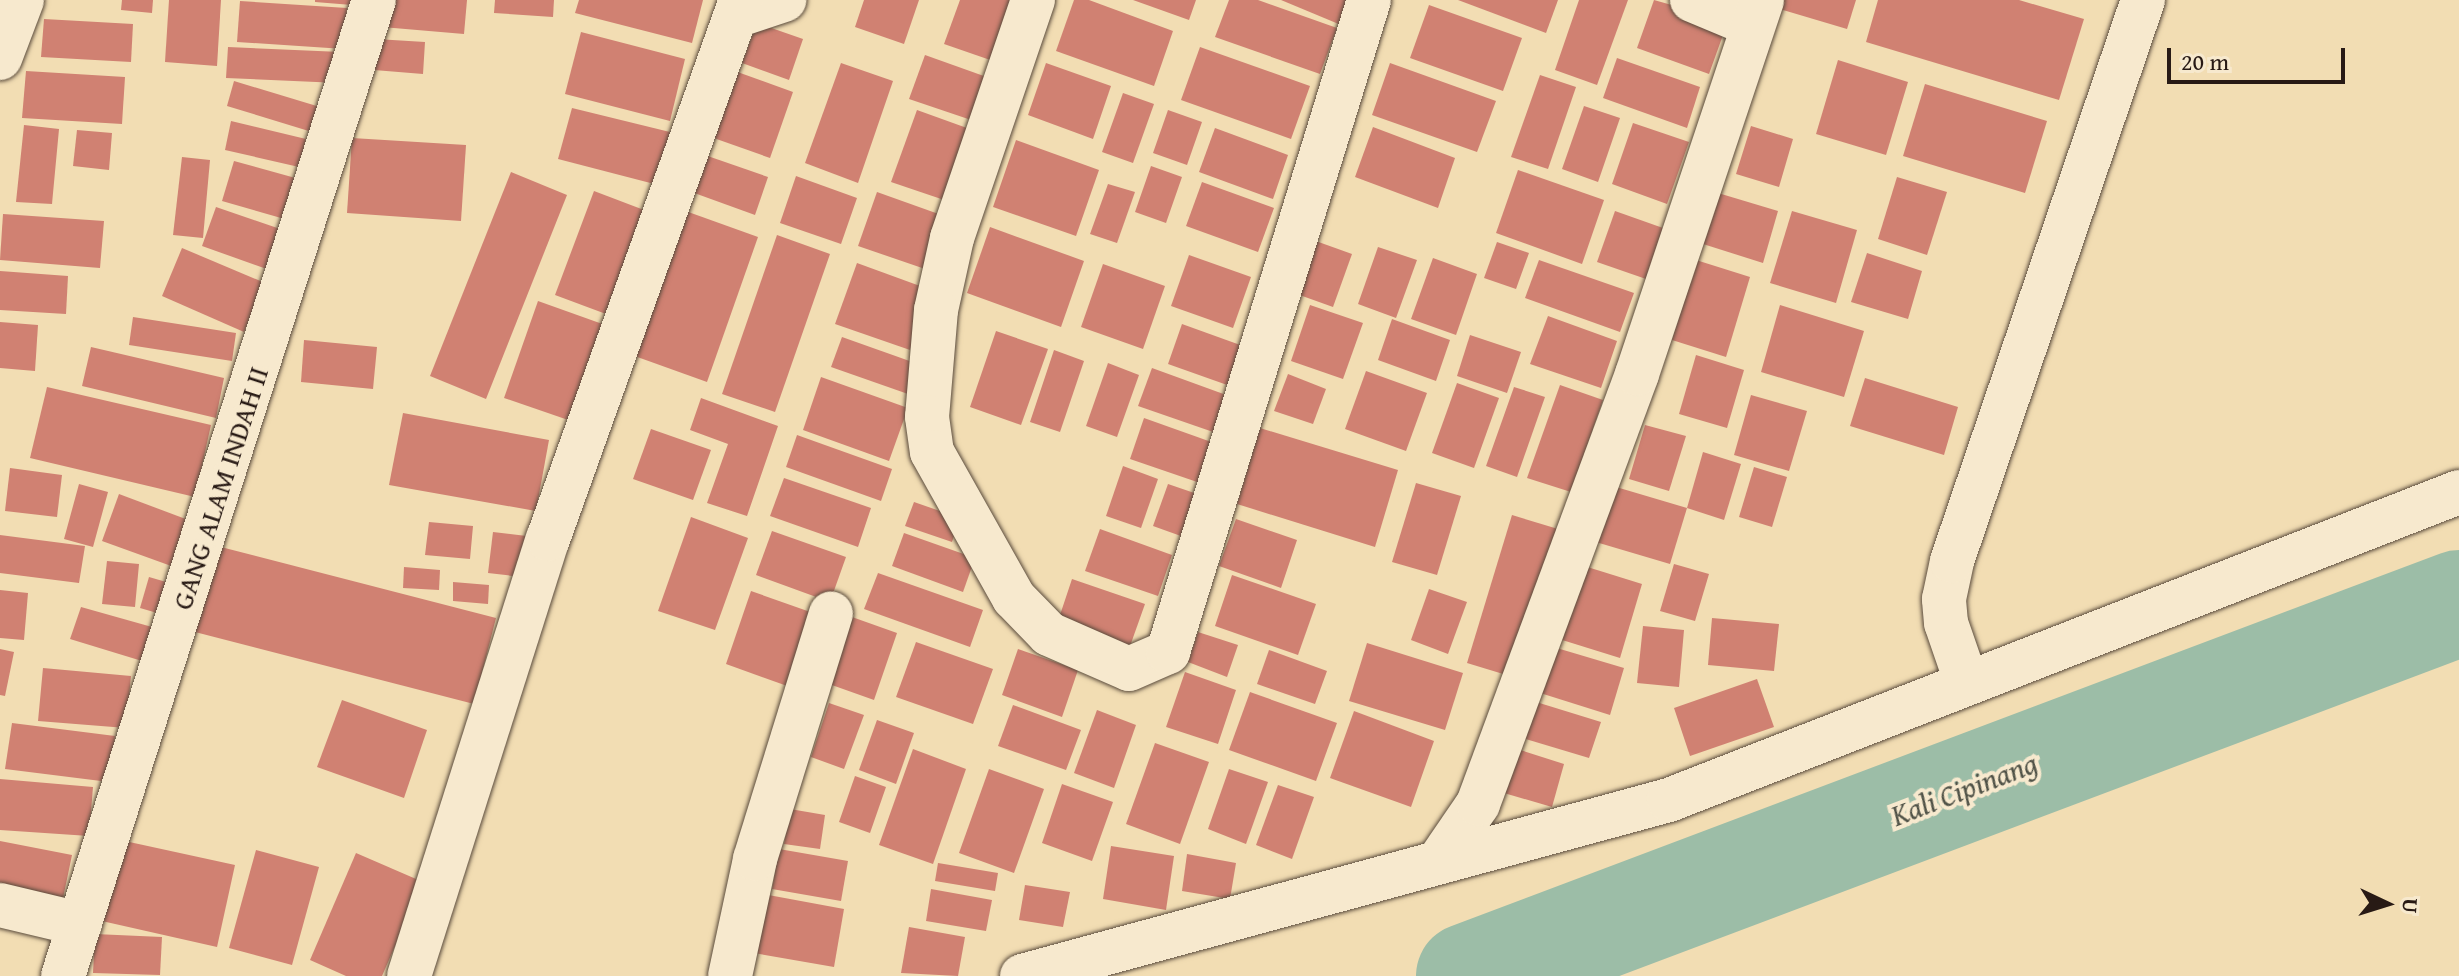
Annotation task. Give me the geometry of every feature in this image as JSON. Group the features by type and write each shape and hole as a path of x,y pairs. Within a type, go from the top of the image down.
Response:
{"street":[{"path":"0,58 22,0"},
{"name":"GANG ALAM INDAH II","path":"63,976 374,0"},
{"path":"409,976 548,539 738,8 784,0"},
{"path":"1033,0 952,238 936,310 927,417 932,452 1014,598 1049,634 1129,669 1168,652 1369,0"},
{"path":"1441,858 1483,789 1637,374 1752,8 1692,0"},
{"path":"1966,681 1946,623 1944,599 1952,561 2143,0"},
{"path":"1022,976 1441,858 1669,800 1966,681 2459,492"},
{"path":"730,976 755,859 831,614"},
{"path":"0,905 80,924"}],"building":[{"path":"122,0 153,0 152,13 121,10"},
{"path":"169,0 221,0 217,66 165,62"},
{"path":"352,0 352,5 315,2"},
{"path":"384,0 467,0 464,34 382,27"},
{"path":"495,0 554,0 553,17 494,13"},
{"path":"579,0 703,0 692,43 575,13"},
{"path":"864,0 919,0 904,44 855,27"},
{"path":"960,0 1018,0 996,62 944,44"},
{"path":"1074,0 1089,0 1173,31 1154,86 1056,51"},
{"path":"1133,0 1196,0 1189,20"},
{"path":"1229,0 1258,0 1337,28 1320,74 1215,37"},
{"path":"1281,0 1349,0 1341,25"},
{"path":"1458,0 1558,0 1546,33"},
{"path":"1579,0 1628,0 1597,85 1555,70"},
{"path":"1654,0 1728,21 1709,74 1637,48"},
{"path":"1778,0 1856,0 1847,29 1776,8"},
{"path":"1878,0 2019,0 2084,19 2059,100 1866,42"},
{"path":"240,1 347,8 344,49 237,42"},
{"path":"1429,5 1522,38 1503,91 1410,58"},
{"path":"44,19 133,24 131,62 41,57"},
{"path":"757,23 803,39 789,80 742,63"},
{"path":"581,32 685,59 670,121 565,94"},
{"path":"376,39 425,42 423,74 374,70"},
{"path":"228,47 341,52 339,83 226,78"},
{"path":"1200,47 1310,86 1291,139 1181,100"},
{"path":"925,55 995,80 980,123 909,99"},
{"path":"1617,58 1700,87 1687,128 1603,98"},
{"path":"1838,60 1908,82 1886,155 1816,134"},
{"path":"841,63 893,81 858,183 805,163"},
{"path":"1046,63 1111,86 1093,139 1028,115"},
{"path":"1390,63 1496,101 1477,152 1372,115"},
{"path":"732,70 793,92 770,158 708,136"},
{"path":"26,71 125,77 122,124 22,118"},
{"path":"1540,75 1576,87 1548,169 1511,157"},
{"path":"234,81 320,107 312,132 227,106"},
{"path":"1925,84 2047,121 2025,193 1903,156"},
{"path":"1123,93 1154,104 1133,163 1102,152"},
{"path":"1584,106 1620,118 1598,182 1562,169"},
{"path":"572,108 674,133 662,186 558,159"},
{"path":"917,110 978,132 953,203 891,182"},
{"path":"1168,110 1202,122 1187,165 1153,153"},
{"path":"231,121 306,139 299,167 225,150"},
{"path":"1633,123 1689,142 1667,204 1612,184"},
{"path":"24,125 59,129 52,204 16,202"},
{"path":"1751,126 1793,139 1779,187 1736,174"},
{"path":"1373,127 1455,158 1438,208 1355,177"},
{"path":"1215,128 1288,155 1273,199 1199,172"},
{"path":"77,130 112,133 109,170 73,166"},
{"path":"352,138 466,145 461,221 347,213"},
{"path":"1016,140 1099,170 1076,236 993,207"},
{"path":"699,153 768,177 755,215 686,190"},
{"path":"182,157 210,160 203,238 173,235"},
{"path":"234,161 299,179 288,220 222,201"},
{"path":"1151,166 1182,177 1166,223 1135,212"},
{"path":"1518,170 1604,200 1582,264 1496,233"},
{"path":"511,172 567,195 486,399 430,376"},
{"path":"796,176 857,198 841,244 780,223"},
{"path":"1897,177 1947,192 1927,255 1878,239"},
{"path":"1202,182 1274,208 1258,252 1186,226"},
{"path":"1108,184 1135,192 1117,243 1090,234"},
{"path":"594,191 644,210 606,314 555,295"},
{"path":"877,192 947,217 928,270 858,246"},
{"path":"1718,193 1778,211 1763,263 1703,244"},
{"path":"216,207 289,232 275,272 202,246"},
{"path":"680,209 758,237 707,382 629,354"},
{"path":"1615,211 1663,228 1646,279 1597,262"},
{"path":"1792,211 1857,230 1836,303 1770,283"},
{"path":"3,214 104,221 100,268 0,260"},
{"path":"990,227 1084,261 1061,327 967,293"},
{"path":"777,235 830,254 775,412 722,394"},
{"path":"1313,240 1352,254 1333,307 1294,293"},
{"path":"1497,242 1529,253 1516,289 1484,278"},
{"path":"1378,247 1417,260 1396,318 1358,304"},
{"path":"182,248 265,283 244,332 162,296"},
{"path":"1867,253 1922,271 1908,319 1851,302"},
{"path":"1189,255 1251,277 1233,328 1171,306"},
{"path":"1433,258 1477,274 1456,335 1411,319"},
{"path":"1539,260 1634,293 1620,332 1525,298"},
{"path":"1696,260 1750,277 1726,357 1672,340"},
{"path":"857,263 931,290 910,350 835,324"},
{"path":"1103,264 1165,286 1143,349 1081,327"},
{"path":"0,271 68,276 66,314 0,310"},
{"path":"538,301 608,326 574,422 504,398"},
{"path":"1310,305 1363,323 1343,379 1291,361"},
{"path":"1780,305 1864,331 1844,397 1761,372"},
{"path":"1548,316 1617,341 1601,388 1530,364"},
{"path":"133,317 236,333 232,361 129,345"},
{"path":"1392,319 1450,340 1436,381 1378,360"},
{"path":"0,322 38,325 35,371 0,368"},
{"path":"1182,324 1243,346 1230,386 1168,364"},
{"path":"996,331 1048,349 1021,425 970,407"},
{"path":"1470,335 1521,352 1507,393 1457,376"},
{"path":"842,337 918,364 908,394 831,367"},
{"path":"304,340 377,347 373,389 301,382"},
{"path":"91,347 224,378 216,418 82,386"},
{"path":"1054,350 1084,361 1060,432 1030,422"},
{"path":"1696,355 1744,370 1727,428 1679,414"},
{"path":"1108,363 1139,375 1117,437 1086,426"},
{"path":"1152,368 1229,396 1216,433 1138,406"},
{"path":"1366,371 1427,393 1406,451 1345,429"},
{"path":"1288,374 1326,389 1313,424 1274,411"},
{"path":"821,377 908,408 889,461 803,430"},
{"path":"1865,378 1958,407 1944,455 1850,426"},
{"path":"1457,383 1499,398 1474,468 1432,453"},
{"path":"1560,385 1603,400 1571,492 1527,478"},
{"path":"47,387 211,425 195,497 30,458"},
{"path":"1514,387 1545,397 1517,477 1486,466"},
{"path":"1751,395 1807,411 1789,471 1734,455"},
{"path":"701,398 778,426 747,516 707,503 728,444 690,430"},
{"path":"403,413 549,440 536,511 389,485"},
{"path":"1144,418 1217,444 1203,484 1130,459"},
{"path":"1645,425 1686,436 1669,491 1629,479"},
{"path":"1260,428 1398,470 1375,547 1237,504"},
{"path":"651,429 711,450 693,500 633,479"},
{"path":"797,435 892,469 881,501 786,467"},
{"path":"1703,452 1741,464 1724,520 1687,508"},
{"path":"1123,466 1158,479 1141,528 1106,516"},
{"path":"1754,467 1787,477 1772,527 1739,517"},
{"path":"10,468 62,475 57,517 5,511"},
{"path":"784,478 871,508 858,547 770,516"},
{"path":"1416,483 1461,496 1437,575 1392,562"},
{"path":"79,484 108,492 93,547 64,539"},
{"path":"1168,484 1206,497 1192,540 1153,526"},
{"path":"1606,484 1687,508 1670,564 1589,540"},
{"path":"119,494 191,521 174,567 102,541"},
{"path":"914,502 960,518 952,542 905,526"},
{"path":"1512,515 1558,529 1513,677 1467,663"},
{"path":"691,517 748,538 715,630 658,611"},
{"path":"1236,519 1297,540 1281,588 1219,566"},
{"path":"429,522 473,526 470,559 425,555"},
{"path":"1100,529 1172,555 1158,596 1085,571"},
{"path":"772,531 846,557 830,602 756,575"},
{"path":"493,532 535,537 530,578 488,573"},
{"path":"904,533 975,558 963,592 892,566"},
{"path":"0,535 85,546 79,583 0,573"},
{"path":"217,546 496,618 474,704 195,632"},
{"path":"107,561 139,564 135,607 102,604"},
{"path":"1674,564 1709,574 1695,621 1660,611"},
{"path":"1581,565 1642,584 1620,658 1559,639"},
{"path":"404,567 440,570 439,590 403,588"},
{"path":"878,573 983,610 970,647 864,609"},
{"path":"1232,575 1316,604 1298,655 1215,626"},
{"path":"149,577 173,584 164,615 140,608"},
{"path":"1072,579 1145,604 1129,649 1057,624"},
{"path":"453,582 489,585 488,604 453,601"},
{"path":"1429,589 1467,602 1448,654 1411,640"},
{"path":"0,590 28,593 24,640 0,638"},
{"path":"751,591 816,614 790,687 726,664"},
{"path":"81,607 152,627 142,661 70,639"},
{"path":"852,617 897,633 874,700 829,684"},
{"path":"1712,618 1779,624 1774,671 1708,665"},
{"path":"1643,626 1684,630 1679,687 1637,683"},
{"path":"1198,632 1238,645 1227,677 1188,662"},
{"path":"916,642 993,669 973,724 896,697"},
{"path":"1367,643 1463,673 1445,730 1349,701"},
{"path":"1550,646 1624,668 1610,715 1537,692"},
{"path":"0,649 14,652 5,696 0,695"},
{"path":"1018,649 1078,670 1062,717 1002,695"},
{"path":"1269,650 1327,671 1315,704 1257,684"},
{"path":"43,668 131,676 126,728 38,721"},
{"path":"1185,672 1236,690 1218,744 1166,727"},
{"path":"1757,679 1774,727 1690,756 1674,708"},
{"path":"1250,692 1337,723 1316,781 1229,750"},
{"path":"342,700 427,730 404,798 317,767"},
{"path":"1533,701 1601,722 1589,758 1522,738"},
{"path":"829,703 864,715 844,769 811,757"},
{"path":"1013,705 1081,730 1066,770 998,746"},
{"path":"1097,710 1136,725 1114,788 1074,773"},
{"path":"1354,711 1434,741 1411,807 1330,778"},
{"path":"877,720 914,733 896,784 859,770"},
{"path":"12,723 115,736 109,782 5,769"},
{"path":"1155,743 1209,762 1180,844 1126,824"},
{"path":"913,749 966,769 933,864 879,845"},
{"path":"1517,749 1564,764 1552,807 1504,793"},
{"path":"989,769 1044,789 1014,873 959,853"},
{"path":"1229,769 1268,782 1246,844 1208,829"},
{"path":"855,776 886,787 870,833 839,822"},
{"path":"0,779 93,787 89,836 0,830"},
{"path":"1062,784 1113,802 1092,861 1042,843"},
{"path":"1278,785 1314,797 1292,859 1256,845"},
{"path":"790,809 825,815 820,849 784,844"},
{"path":"111,838 235,865 217,947 93,919"},
{"path":"0,841 72,855 62,903 0,891"},
{"path":"1111,846 1174,856 1166,910 1103,899"},
{"path":"779,849 848,861 841,901 772,889"},
{"path":"256,850 319,867 292,965 229,948"},
{"path":"356,853 423,882 382,976 346,976 310,960"},
{"path":"1187,854 1236,863 1230,899 1182,891"},
{"path":"938,863 998,873 995,891 935,881"},
{"path":"1025,885 1070,892 1063,927 1019,920"},
{"path":"931,889 992,900 986,931 926,921"},
{"path":"763,894 844,909 834,967 754,953"},
{"path":"909,927 965,937 958,976 901,973"},
{"path":"95,934 162,937 160,975 93,973"}],"waterway":[{"name":"Kali Cipinang","path":"1469,976 2459,603"}]}
